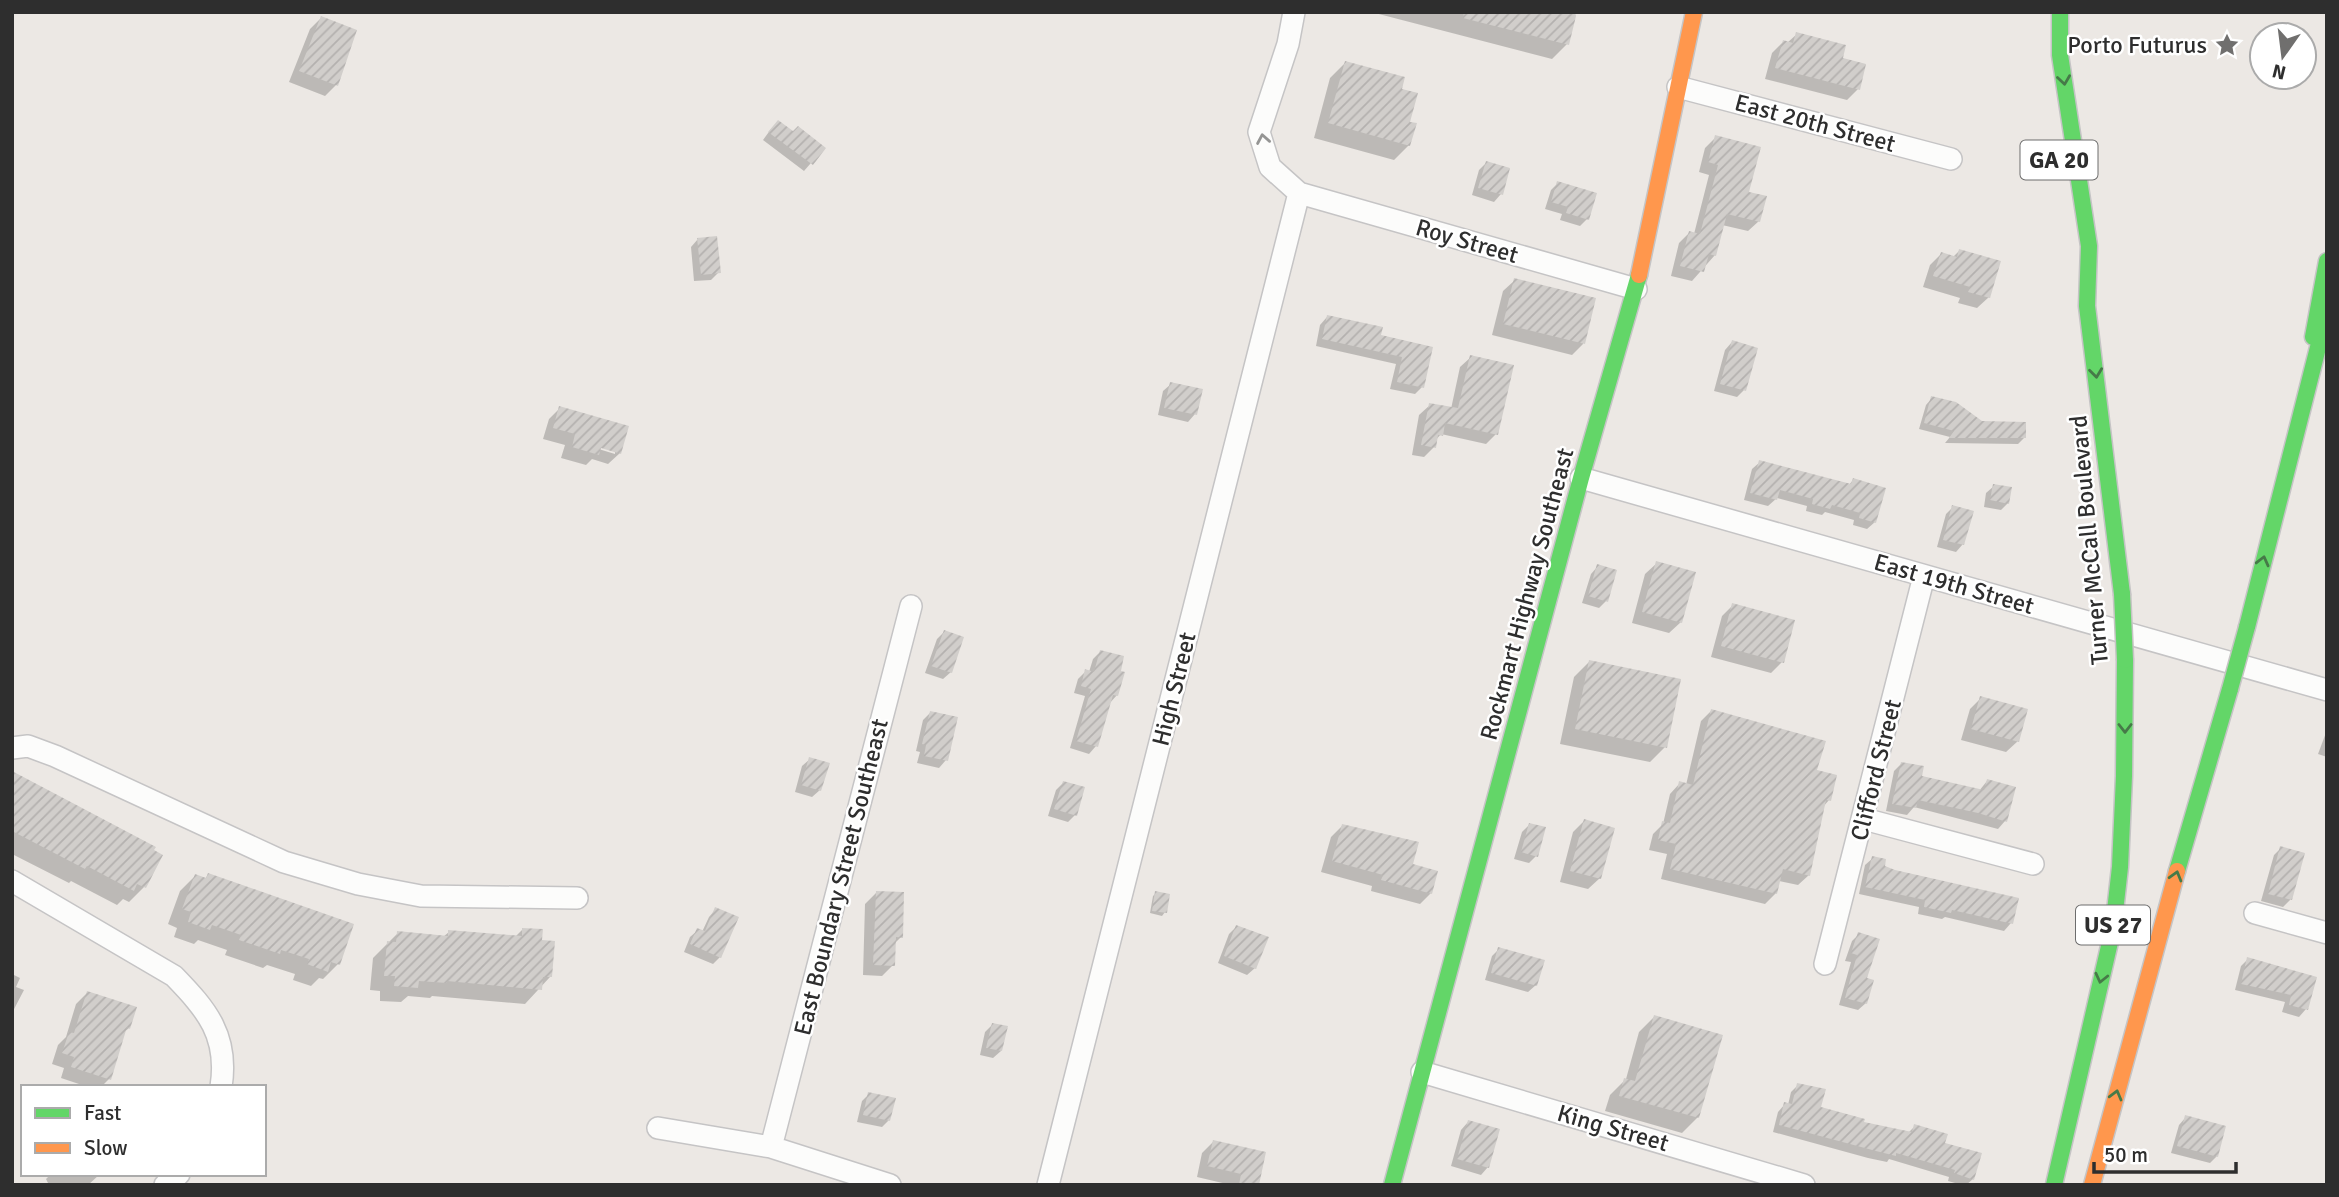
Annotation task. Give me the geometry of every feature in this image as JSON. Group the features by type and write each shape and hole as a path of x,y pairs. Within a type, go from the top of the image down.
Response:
{"main road":[{"name":"Rockmart Highway Southeast","path":"1392,1185 1581,478 1636,289 1694,12"},
{"name":"Turner McCall Boulevard","path":"2054,1185 2113,929 2122,841 2125,660 2122,594 2088,306 2089,246 2060,55 2060,12"},
{"path":"2073,249 2088,306"},
{"path":"2302,407 2327,261"},
{"name":"US 27","path":"2092,1185 2165,914 2247,627 2327,312"}],"street":[{"path":"1294,12 1288,44 1259,132 1270,167 1299,193"},
{"name":"East 20th Street","path":"1678,86 1951,159"},
{"name":"Roy Street","path":"1299,193 1636,289"},
{"name":"High Street","path":"1048,1185 1299,193"},
{"name":"East 19th Street","path":"1581,478 2327,690"},
{"name":"Clifford Street","path":"1825,964 1924,576"},
{"name":"East Boundary Street Southeast","path":"771,1147 911,606"},
{"path":"12,748 28,746 55,756 284,862 358,884 421,896 576,898"},
{"path":"1864,819 2033,864"},
{"path":"12,881 174,976 195,998 219,1034 224,1067 221,1085"},
{"path":"2255,913 2327,933"},
{"name":"King Street","path":"1422,1072 1804,1185"},
{"path":"658,1128 771,1147 890,1185"}],"building":[{"path":"1464,12 1575,12 1576,16 1569,45 1463,18"},
{"path":"321,16 357,30 338,86 299,71"},
{"path":"1796,32 1846,45 1843,58 1866,64 1860,90 1775,68 1783,40 1793,43"},
{"path":"1345,61 1405,77 1402,89 1418,93 1410,122 1417,123 1410,146 1328,123"},
{"path":"778,120 793,131 798,126 826,148 813,165 768,132"},
{"path":"1715,135 1761,147 1749,192 1767,196 1760,222 1727,214 1716,256 1709,254 1704,272 1680,266 1689,231 1700,234 1718,165 1708,162"},
{"path":"1486,161 1510,168 1503,195 1478,188"},
{"path":"1557,181 1597,193 1589,220 1566,213 1568,207 1551,202"},
{"path":"717,236 721,273 701,275 697,238"},
{"path":"1959,249 2001,261 1990,298 1968,292 1970,287 1933,276 1941,252 1957,257"},
{"path":"1514,278 1596,298 1585,344 1503,324"},
{"path":"1327,315 1383,327 1381,335 1433,347 1424,388 1397,382 1402,357 1322,339"},
{"path":"1732,340 1758,348 1746,391 1720,384"},
{"path":"1470,355 1514,365 1498,435 1445,423 1443,436 1438,435 1436,448 1421,445 1429,403 1458,408"},
{"path":"1170,382 1203,389 1197,415 1164,408"},
{"path":"1931,396 1956,402 1982,421 2026,422 2026,438 1949,438 1954,431 1924,423"},
{"path":"559,406 629,426 621,454 601,448 599,455 572,447 575,434 553,428"},
{"path":"1759,460 1851,484 1853,478 1886,488 1876,523 1859,518 1860,513 1832,505 1830,509 1812,504 1813,499 1780,490 1777,500 1750,493"},
{"path":"1993,484 2012,487 2009,504 1990,500"},
{"path":"1952,505 1974,511 1964,545 1943,540"},
{"path":"1656,561 1696,572 1682,623 1642,612"},
{"path":"1597,564 1617,570 1608,602 1588,596"},
{"path":"1732,603 1795,620 1784,663 1721,646"},
{"path":"944,630 964,637 952,673 931,666"},
{"path":"1100,650 1124,656 1121,671 1125,672 1118,696 1113,695 1098,747 1076,741 1091,689 1081,686 1085,669 1094,672"},
{"path":"1589,660 1681,679 1667,748 1575,729"},
{"path":"1980,696 2028,709 2019,742 1971,729"},
{"path":"1711,709 1826,741 1817,770 1837,775 1831,801 1826,800 1810,876 1783,869 1777,894 1670,869 1676,844 1658,840 1662,821 1670,823 1679,781 1693,785"},
{"path":"930,711 958,717 948,761 924,756 926,745 922,744"},
{"path":"809,757 830,763 821,791 801,785"},
{"path":"1901,762 1924,766 1922,776 1984,790 1987,779 2016,787 2007,822 1918,800 1916,808 1892,804"},
{"path":"12,771 156,847 154,850 163,855 146,888 137,884 134,891 12,831"},
{"path":"1063,781 1085,787 1077,816 1054,809"},
{"path":"1584,819 1615,828 1601,879 1570,871"},
{"path":"1529,823 1546,827 1538,857 1521,852"},
{"path":"1342,824 1419,842 1413,864 1438,871 1432,894 1381,880 1383,875 1332,861"},
{"path":"2280,846 2305,853 2292,900 2268,894"},
{"path":"1872,856 1886,859 1885,866 1895,870 2019,898 2013,924 1952,910 1951,913 1924,907 1925,900 1865,887"},
{"path":"208,873 354,924 340,965 331,962 328,972 307,964 309,959 281,950 280,954 239,940 241,935 212,925 210,930 188,922 191,912 182,909 195,874 206,878"},
{"path":"876,891 904,892 903,938 896,937 895,966 873,965"},
{"path":"1155,891 1170,894 1167,913 1152,911"},
{"path":"715,907 739,917 721,958 690,944 697,928 705,931"},
{"path":"1236,925 1269,937 1256,969 1224,956"},
{"path":"522,928 543,929 542,940 555,941 552,977 543,977 542,990 447,981 419,981 418,988 394,986 395,976 384,976 387,941 396,942 397,931 448,936 448,930 522,936"},
{"path":"1858,932 1880,939 1867,978 1874,980 1867,1004 1845,998 1857,955 1851,953"},
{"path":"1498,947 1545,960 1537,986 1491,973"},
{"path":"2247,957 2317,977 2308,1010 2289,1005 2291,995 2241,984"},
{"path":"87,991 137,1007 130,1029 127,1027 111,1080 71,1067 74,1057 62,1053 69,1032 74,1033"},
{"path":"1654,1015 1723,1035 1699,1118 1619,1096 1624,1078 1635,1081"},
{"path":"992,1023 1008,1026 1002,1051 986,1048"},
{"path":"1797,1083 1826,1089 1821,1107 1865,1119 1864,1122 1912,1132 1914,1124 1948,1134 1945,1143 1982,1153 1974,1180 1954,1173 1955,1170 1896,1153 1896,1156 1779,1125 1784,1102 1792,1104"},
{"path":"868,1092 896,1098 890,1121 863,1115"},
{"path":"2185,1115 2226,1126 2218,1157 2177,1146"},
{"path":"1468,1120 1500,1129 1489,1168 1457,1159"},
{"path":"1213,1140 1266,1152 1259,1185 1239,1185 1241,1174 1207,1166"}],"traffic: fast":[{"path":"2060,12 2060,55 2089,246 2087,306 2122,594"},
{"path":"2313,337 2327,261"},
{"path":"1392,1185 1581,478 1639,275"},
{"path":"2247,627 2327,312"},
{"path":"2122,594 2125,660"},
{"path":"2230,689 2247,627"},
{"path":"2054,1185 2113,929 2120,867 2125,660"},
{"path":"2177,871 2230,689"}],"traffic: slow":[{"path":"1639,275 1694,12"},
{"path":"2092,1185 2177,871"}],"place":[{"name":"Porto Futurus","path":"2227,45"}]}
